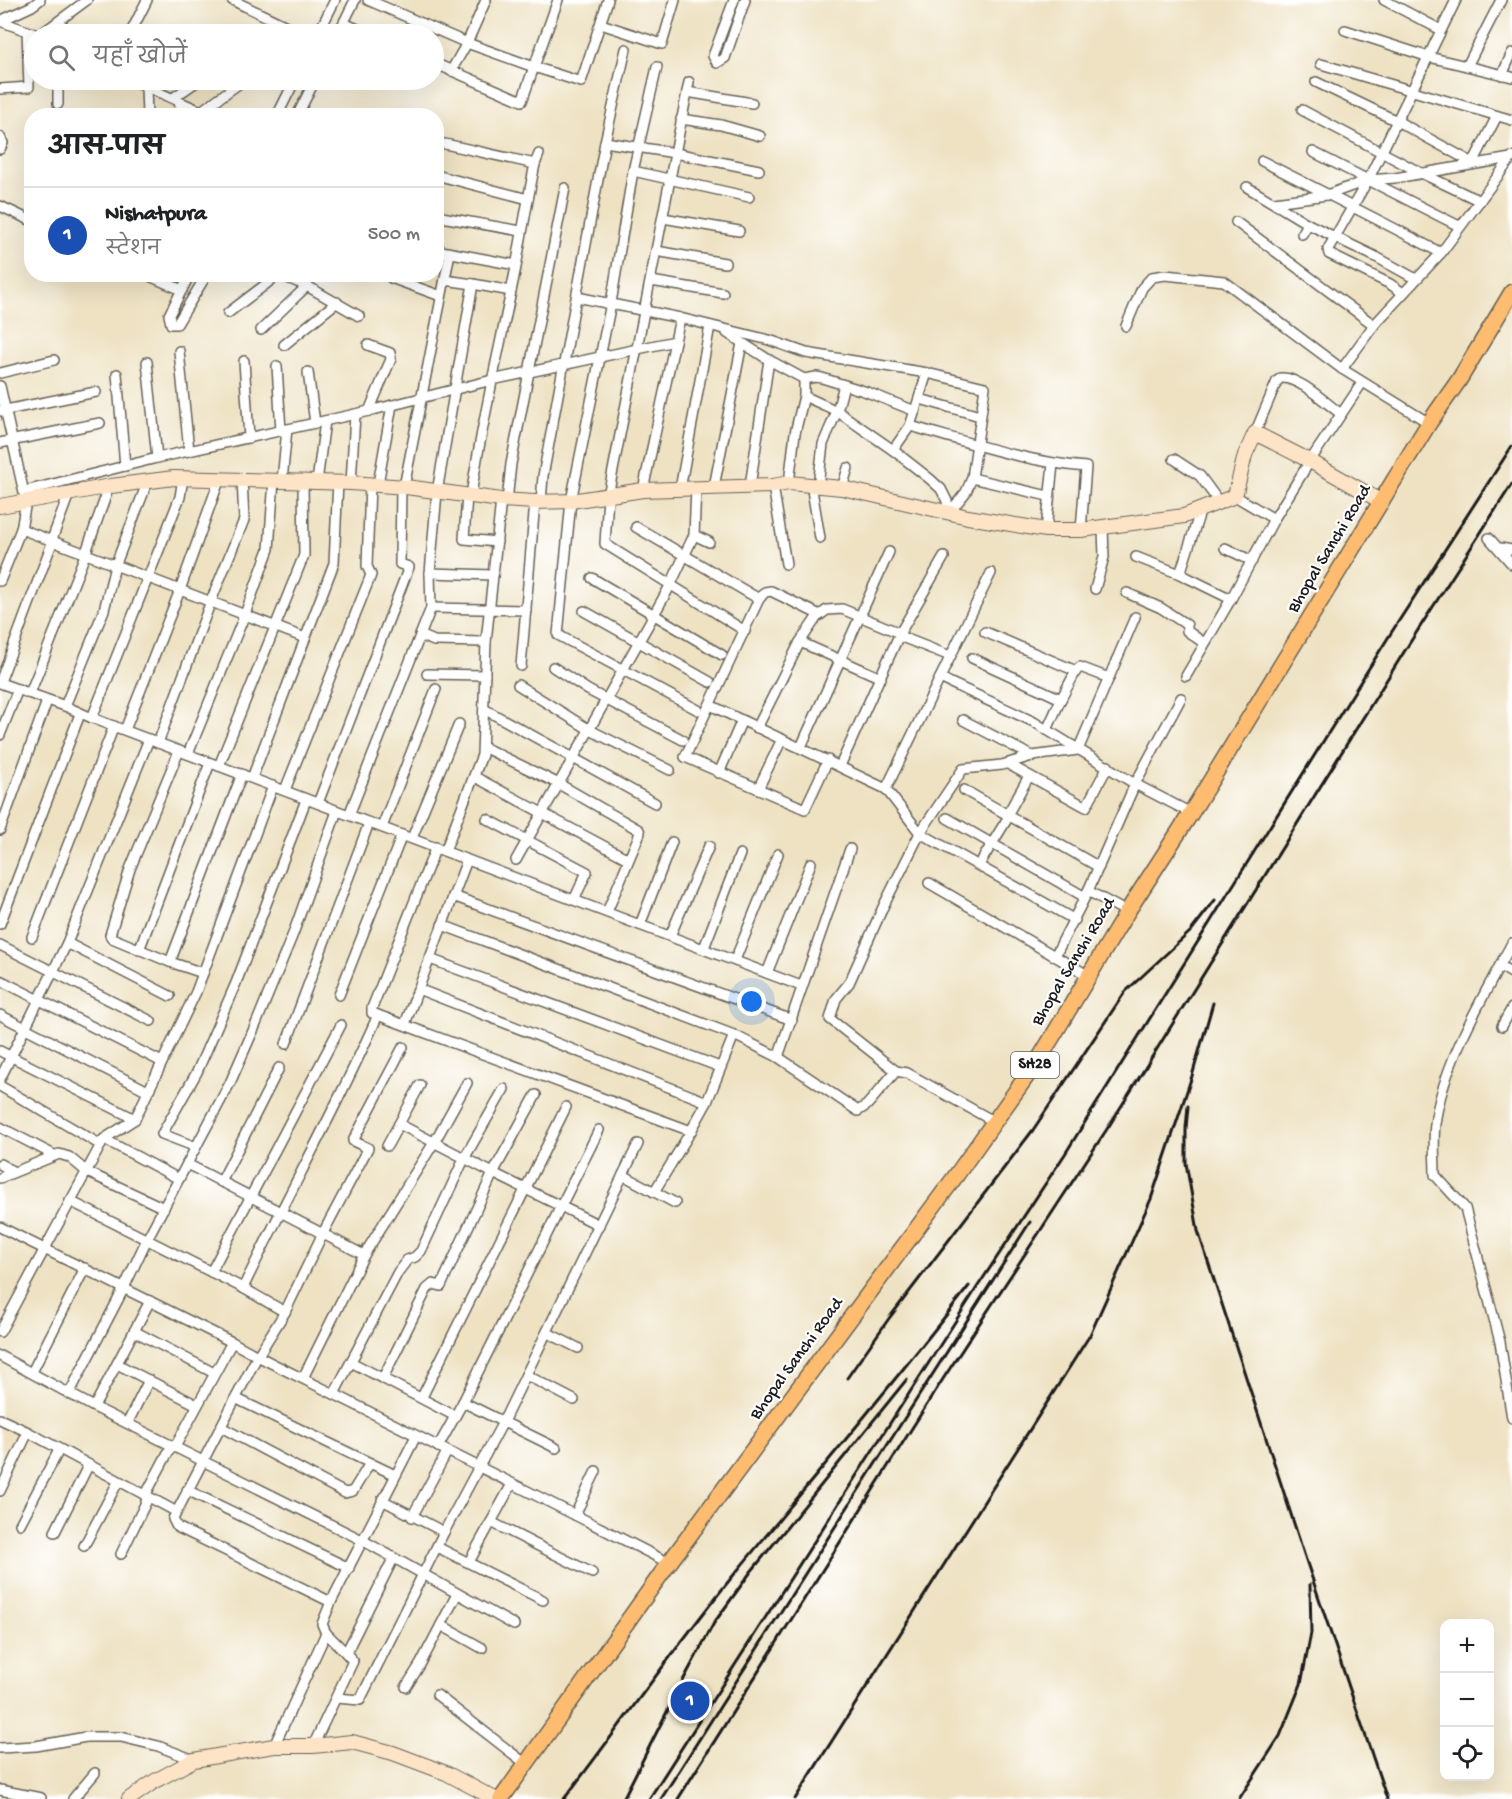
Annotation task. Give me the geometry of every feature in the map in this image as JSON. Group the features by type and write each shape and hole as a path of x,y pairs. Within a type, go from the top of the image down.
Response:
{"main road":[{"name":"Bhopal Sanchi Road","path":"501,1799 669,1563 1041,1056 1127,912 1191,813 1429,423 1459,380 1512,292"}],"street":[{"path":"0,21 40,0"},
{"path":"55,24 87,0"},
{"path":"135,24 147,0"},
{"path":"232,0 282,24"},
{"path":"323,24 335,0"},
{"path":"344,23 355,0"},
{"path":"368,0 423,24"},
{"path":"451,71 467,43 486,0"},
{"path":"444,68 522,101 558,0"},
{"path":"444,33 581,82 608,0"},
{"path":"601,24 662,44 675,0"},
{"path":"734,0 713,56 717,63 725,58 745,0"},
{"path":"1384,0 1441,30"},
{"path":"1403,293 1390,284 1329,254 1328,249 1368,180 1456,0"},
{"path":"1467,66 1501,0"},
{"path":"0,21 24,30"},
{"path":"1345,30 1429,57 1512,78"},
{"path":"521,666 538,502 605,142 626,49"},
{"path":"1502,75 1512,53"},
{"path":"1321,63 1512,120"},
{"path":"657,67 633,171 611,303 571,501 558,635 698,710"},
{"path":"1316,82 1397,121 1473,163"},
{"path":"0,89 24,87"},
{"path":"745,631 605,544 608,496 688,87 752,103"},
{"path":"58,90 58,104"},
{"path":"147,90 147,108"},
{"path":"158,90 194,108"},
{"path":"176,100 188,90"},
{"path":"205,108 230,90"},
{"path":"281,108 290,90"},
{"path":"301,108 310,90"},
{"path":"176,100 178,108"},
{"path":"1302,110 1420,173 1480,201"},
{"path":"1473,163 1497,116"},
{"path":"681,119 722,125 760,136"},
{"path":"0,137 3,143 0,149"},
{"path":"605,142 759,170"},
{"path":"445,144 537,159 469,496 464,539 497,542"},
{"path":"1313,152 1459,226"},
{"path":"1274,202 1327,195 1368,180 1512,158"},
{"path":"1342,369 1374,325 1441,253 1512,158"},
{"path":"1262,161 1327,195 1352,205 1441,253"},
{"path":"633,171 749,198"},
{"path":"444,177 528,199"},
{"path":"1247,187 1308,224 1416,279"},
{"path":"565,188 497,542 486,642 482,759 440,849 372,1008 372,1013 691,1131"},
{"path":"0,206 24,217"},
{"path":"444,217 521,231"},
{"path":"663,218 739,231"},
{"path":"1236,222 1374,325"},
{"path":"1302,234 1308,224"},
{"path":"656,251 725,263"},
{"path":"444,252 516,265"},
{"path":"318,803 409,567 400,564 402,487 450,253"},
{"path":"1126,326 1142,288 1152,278 1165,275 1224,281 1362,383 1429,423"},
{"path":"445,280 510,291"},
{"path":"651,280 723,293"},
{"path":"164,282 182,290"},
{"path":"186,282 169,315 171,324 177,324 202,282"},
{"path":"228,313 269,282"},
{"path":"296,282 359,316"},
{"path":"402,282 441,296"},
{"path":"349,815 431,608 429,573 437,492 473,284"},
{"path":"261,330 307,286"},
{"path":"577,297 680,318 769,340 806,353 927,373 985,387 972,478 966,492 949,513"},
{"path":"284,345 337,302"},
{"path":"643,489 680,318"},
{"path":"680,489 710,326"},
{"path":"722,330 804,380 816,377 867,392 915,411"},
{"path":"0,507 26,496 157,458 369,411 529,371 675,341"},
{"path":"714,487 742,343"},
{"path":"368,345 390,353 391,359 369,411"},
{"path":"179,351 189,451"},
{"path":"0,373 54,360"},
{"path":"750,486 769,360"},
{"path":"244,361 249,438"},
{"path":"147,362 157,458"},
{"path":"203,973 112,938 110,931 130,869 245,614 269,549 284,430 277,366"},
{"path":"139,950 304,555 310,482 320,422 308,372"},
{"path":"892,450 910,426 927,373"},
{"path":"117,374 125,466"},
{"path":"1235,496 1245,455 1277,381 1281,378 1291,379 1341,414"},
{"path":"789,483 795,434 804,396 804,380"},
{"path":"1185,676 1231,599 1274,519 1362,383"},
{"path":"820,538 815,485 823,444 837,411 843,385"},
{"path":"0,386 3,410 14,441 26,496 21,529 0,581"},
{"path":"3,410 96,392"},
{"path":"804,396 837,411 892,450 941,489 947,501 949,513"},
{"path":"920,399 980,416"},
{"path":"285,790 370,575 367,566 374,484 392,405"},
{"path":"252,778 334,563 355,414"},
{"path":"0,443 100,423"},
{"path":"910,426 1053,464 1086,467 1081,531"},
{"path":"1255,434 1310,461 1382,502"},
{"path":"1174,459 1200,476 1219,502"},
{"path":"1046,530 1053,464"},
{"path":"842,488 848,468"},
{"path":"26,496 69,494 148,481 183,478 242,478 374,484 504,501 538,502 571,501 643,489 773,486 789,483 842,488 949,513 1046,530 1081,531 1184,516 1235,496"},
{"path":"92,718 180,497 183,478"},
{"path":"125,730 180,590 220,478"},
{"path":"0,1079 67,943 211,601 243,520 242,478"},
{"path":"972,478 1048,496"},
{"path":"65,706 104,610 115,566 148,481"},
{"path":"773,486 786,564"},
{"path":"30,693 110,487"},
{"path":"516,860 670,586 685,555 694,535 696,488"},
{"path":"69,494 0,683 801,986"},
{"path":"1235,496 1274,519"},
{"path":"1180,574 1201,509"},
{"path":"636,527 759,599"},
{"path":"1095,589 1114,527"},
{"path":"21,529 305,638"},
{"path":"694,535 709,542"},
{"path":"1489,538 1512,564"},
{"path":"1225,548 1252,561"},
{"path":"1500,548 1512,550"},
{"path":"801,747 889,552"},
{"path":"840,766 900,634 944,557"},
{"path":"1136,557 1180,574 1231,599"},
{"path":"429,573 494,575"},
{"path":"886,789 991,573"},
{"path":"592,578 722,655"},
{"path":"820,615 771,591 765,592 759,599 685,757 805,808 828,760"},
{"path":"1127,593 1161,608 1187,625 1187,631 1204,643"},
{"path":"431,608 526,610"},
{"path":"757,728 801,642 820,615 827,610 842,609 951,656"},
{"path":"584,611 710,682"},
{"path":"1078,750 1135,617"},
{"path":"985,632 1076,671"},
{"path":"420,635 434,641 486,642"},
{"path":"801,642 881,678"},
{"path":"972,658 1061,699"},
{"path":"553,667 605,699 683,740"},
{"path":"1047,729 1080,667 1109,678"},
{"path":"427,674 485,675"},
{"path":"940,678 1047,729 1135,784 1191,813"},
{"path":"518,685 590,730 670,770"},
{"path":"0,735 18,689"},
{"path":"382,827 436,689"},
{"path":"1055,956 1100,867 1135,784 1181,698"},
{"path":"0,830 48,701"},
{"path":"710,705 886,789 920,833 1075,920"},
{"path":"484,710 655,803"},
{"path":"0,924 80,714"},
{"path":"719,773 742,720"},
{"path":"963,720 1032,756"},
{"path":"412,838 459,724"},
{"path":"32,937 114,726"},
{"path":"758,789 782,739"},
{"path":"483,747 559,784 639,830 640,833 607,912"},
{"path":"994,1122 908,1073 896,1071 830,1019 836,999 849,983 920,833 963,769 1008,764 1032,756 1078,750"},
{"path":"1008,764 1086,807 1108,766"},
{"path":"170,962 242,774"},
{"path":"979,865 1029,776"},
{"path":"475,777 628,858"},
{"path":"0,1332 103,1142 135,1119 203,973 273,786"},
{"path":"964,790 1100,867"},
{"path":"196,1147 162,1134 197,1072 236,983 306,800"},
{"path":"69,1394 147,1239 230,1083 292,934 337,811"},
{"path":"947,818 1087,894 1127,912"},
{"path":"487,819 587,872 574,900"},
{"path":"286,1044 369,823"},
{"path":"339,995 402,835"},
{"path":"640,925 672,842"},
{"path":"670,936 709,846"},
{"path":"778,1057 850,849"},
{"path":"735,960 778,854"},
{"path":"704,948 740,855"},
{"path":"405,1024 467,860"},
{"path":"767,973 811,863"},
{"path":"929,883 1089,976"},
{"path":"453,896 792,1020"},
{"path":"442,925 734,1035 778,1057 858,1111 867,1105 896,1071"},
{"path":"67,943 170,996"},
{"path":"1512,943 1482,995 1448,1074 1435,1125 1435,1175 1465,1208 1500,1342 1512,1418"},
{"path":"0,945 151,1021"},
{"path":"430,959 720,1067"},
{"path":"1500,966 1512,973"},
{"path":"0,980 162,1062"},
{"path":"418,989 706,1102"},
{"path":"1502,1026 1512,1008"},
{"path":"0,1015 148,1091"},
{"path":"243,1288 378,1016"},
{"path":"211,1272 341,1025"},
{"path":"654,1192 706,1102 734,1035"},
{"path":"331,1602 177,1527 172,1519 257,1357 285,1312 368,1148 353,1141 403,1047"},
{"path":"0,1051 135,1119"},
{"path":"221,1182 279,1068"},
{"path":"303,1378 364,1256 435,1141 467,1083"},
{"path":"387,1146 420,1085"},
{"path":"0,1086 103,1142 179,1179"},
{"path":"334,1394 398,1272 407,1260 415,1257 421,1251 465,1157 504,1089"},
{"path":"383,1378 427,1289 433,1284 441,1286 494,1173 536,1095"},
{"path":"423,1397 566,1107"},
{"path":"399,1124 599,1225"},
{"path":"0,1127 54,1155"},
{"path":"438,1447 463,1402 599,1130"},
{"path":"336,1698 360,1700 444,1532 480,1468 548,1333 638,1144"},
{"path":"0,1178 59,1154 69,1157 87,1172 165,1208"},
{"path":"0,1164 14,1172"},
{"path":"187,1164 364,1256"},
{"path":"623,1175 675,1203"},
{"path":"70,1202 243,1288 285,1312"},
{"path":"1,1231 45,1248 669,1563"},
{"path":"32,1372 85,1268"},
{"path":"94,1407 150,1301"},
{"path":"134,1331 214,1373"},
{"path":"548,1333 578,1348"},
{"path":"122,1554 173,1446 232,1342"},
{"path":"0,1356 94,1407 362,1540 514,1625"},
{"path":"351,1362 423,1397 455,1416"},
{"path":"117,1364 198,1405"},
{"path":"526,1375 574,1401"},
{"path":"128,1422 149,1380"},
{"path":"235,1398 395,1475"},
{"path":"463,1402 556,1448"},
{"path":"0,1419 175,1511"},
{"path":"220,1426 345,1492 354,1491 370,1463"},
{"path":"0,1491 4,1469 28,1432"},
{"path":"313,1746 354,1661 326,1633 322,1624 416,1436"},
{"path":"20,1524 59,1450"},
{"path":"412,1517 447,1452"},
{"path":"54,1532 88,1466"},
{"path":"575,1515 596,1471"},
{"path":"84,1546 118,1482"},
{"path":"469,1562 512,1484"},
{"path":"187,1490 349,1568"},
{"path":"382,1500 444,1532"},
{"path":"491,1522 592,1573"},
{"path":"437,1546 543,1600"},
{"path":"346,1653 393,1559"},
{"path":"406,1687 457,1594"},
{"path":"441,1625 482,1648"},
{"path":"274,1746 326,1633"},
{"path":"437,1695 526,1764"},
{"path":"0,1748 36,1746 87,1737 121,1737 158,1746 194,1760"},
{"path":"129,1799 155,1780 194,1760 274,1746 313,1746 352,1742 393,1753 446,1773 495,1799"},
{"path":"73,1799 94,1773"},
{"path":"0,1790 41,1798"}],"railway":[{"path":"649,1799 1065,1154 1391,633 1512,446"},
{"path":"678,1799 943,1379 1109,1126 1409,644 1512,484"},
{"path":"847,1378 890,1317 1033,1130 1125,992 1191,931 1215,900"},
{"path":"795,1799 1090,1335 1151,1199 1192,1076 1213,1003"},
{"path":"1188,1106 1186,1163 1198,1231 1387,1799"},
{"path":"661,1799 1030,1222"},
{"path":"564,1799 714,1599 969,1286"},
{"path":"623,1799 714,1623 750,1573 907,1379"},
{"path":"1239,1799 1280,1736 1301,1684 1311,1633 1310,1584"}],"place":[{"name":"Nishatpura","path":"690,1701"}]}
